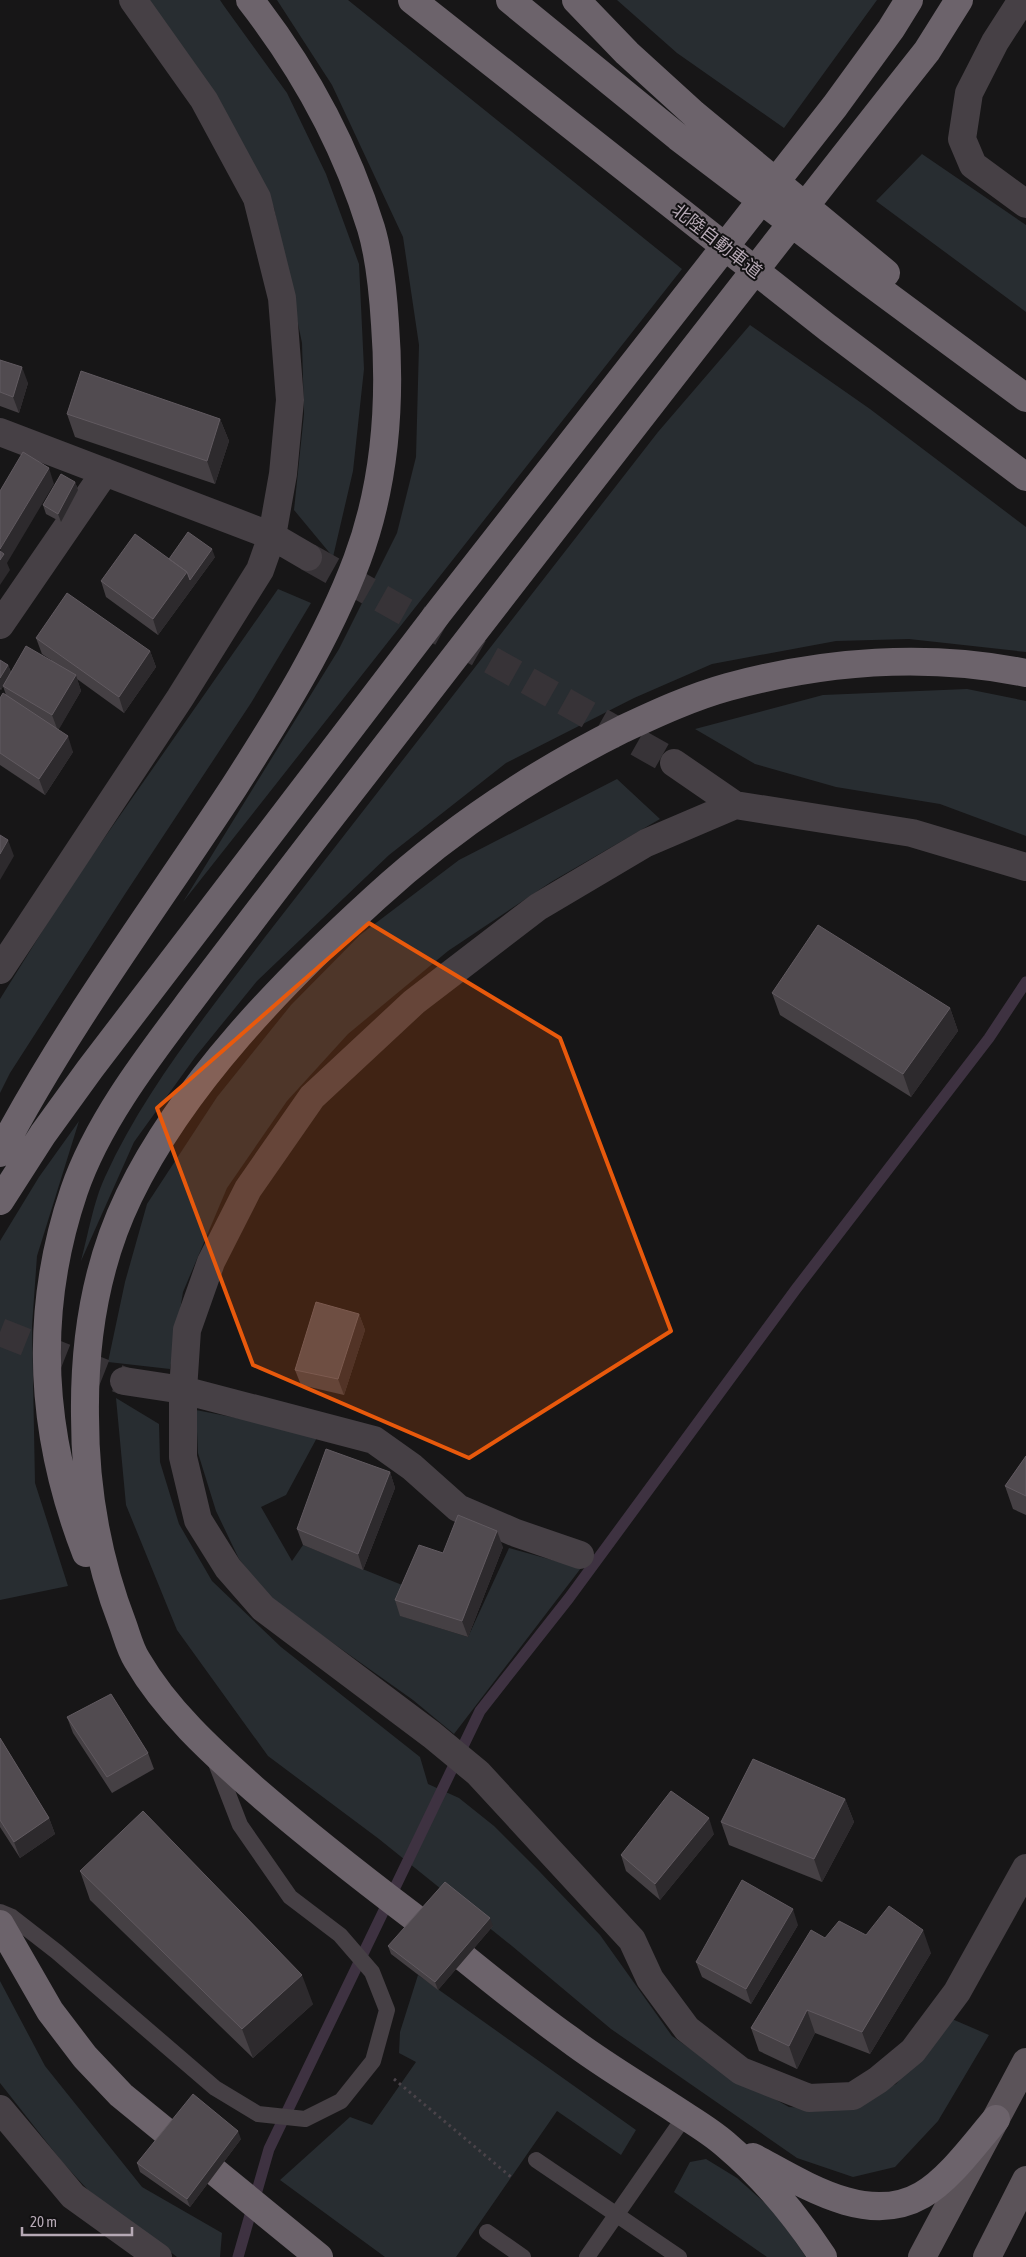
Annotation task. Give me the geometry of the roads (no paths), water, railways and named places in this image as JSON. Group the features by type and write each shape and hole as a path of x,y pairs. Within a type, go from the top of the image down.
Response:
{"highway":[{"path":"0,1153 58,1053 254,756 296,686 331,620 358,558 375,497 386,430 388,364 383,299 372,230 348,165 319,102 278,36 250,0"},
{"name":"北陸自動車道","path":"412,0 828,328 1026,477"},
{"path":"510,0 678,137 871,273 1026,377"},
{"path":"576,0 627,53 871,273 1026,398"},
{"path":"0,1201 43,1134 90,1069 439,612 835,106 910,0"},
{"path":"823,2257 800,2222 765,2180 720,2140 568,2039 309,1837 212,1752 171,1706 135,1657 106,1602 83,1546 62,1478 50,1417 46,1360 48,1303 56,1257 75,1188 98,1138 129,1086 290,869 927,51 959,0"},
{"path":"135,1657 114,1601 100,1551 89,1489 84,1371 94,1307 108,1251 127,1200 154,1150 188,1099 229,1048 278,993 333,936 393,882 460,828 527,782 596,743 659,712 723,688 791,672 860,663 925,662 996,667 1026,672"},
{"path":"0,1924 50,2011 85,2057 121,2095 319,2257"},
{"path":"720,2140 818,2190 853,2203 892,2207 923,2194 951,2170 996,2119"}],"main road":[{"path":"922,2257 1026,2062"},
{"path":"987,2257 1026,2180"}],"street":[{"path":"0,970 180,698 260,570 272,536 283,474 290,400 282,298 257,198 204,100 133,0"},
{"path":"1022,0 995,42 969,93 962,139 973,165 1026,204"},
{"path":"0,432 272,536 308,557"},
{"path":"0,625 105,472"},
{"path":"674,763 734,805 912,833 1026,867"},
{"path":"734,805 646,843 538,907 414,1002 312,1097 248,1189 211,1262 187,1330 183,1390 183,1457 198,1520 228,1568 263,1608 432,1736 478,1774 632,1940 650,1979 687,2029 741,2071 809,2098 853,2096 878,2080 913,2051 957,1992 1026,1868"},
{"path":"124,1380 183,1390 374,1440 412,1467 458,1508 516,1533 580,1555"},
{"path":"0,2109 72,2196 158,2257"}],"lane":[{"path":"0,1912 12,1917 57,1952 215,2088 258,2114 305,2119 341,2101 373,2061 387,2010 372,1972 340,1935 290,1897 240,1825 212,1752"},
{"path":"587,2257 685,2116"},
{"path":"536,2160 679,2257"},
{"path":"487,2232 523,2257"}],"waterway":[{"path":"238,2257 269,2149 480,1711 569,1598 796,1289 989,1038 1026,982"}],"tunnel":[{"path":"308,557 674,763"},
{"path":"0,1332 124,1381"}]}
